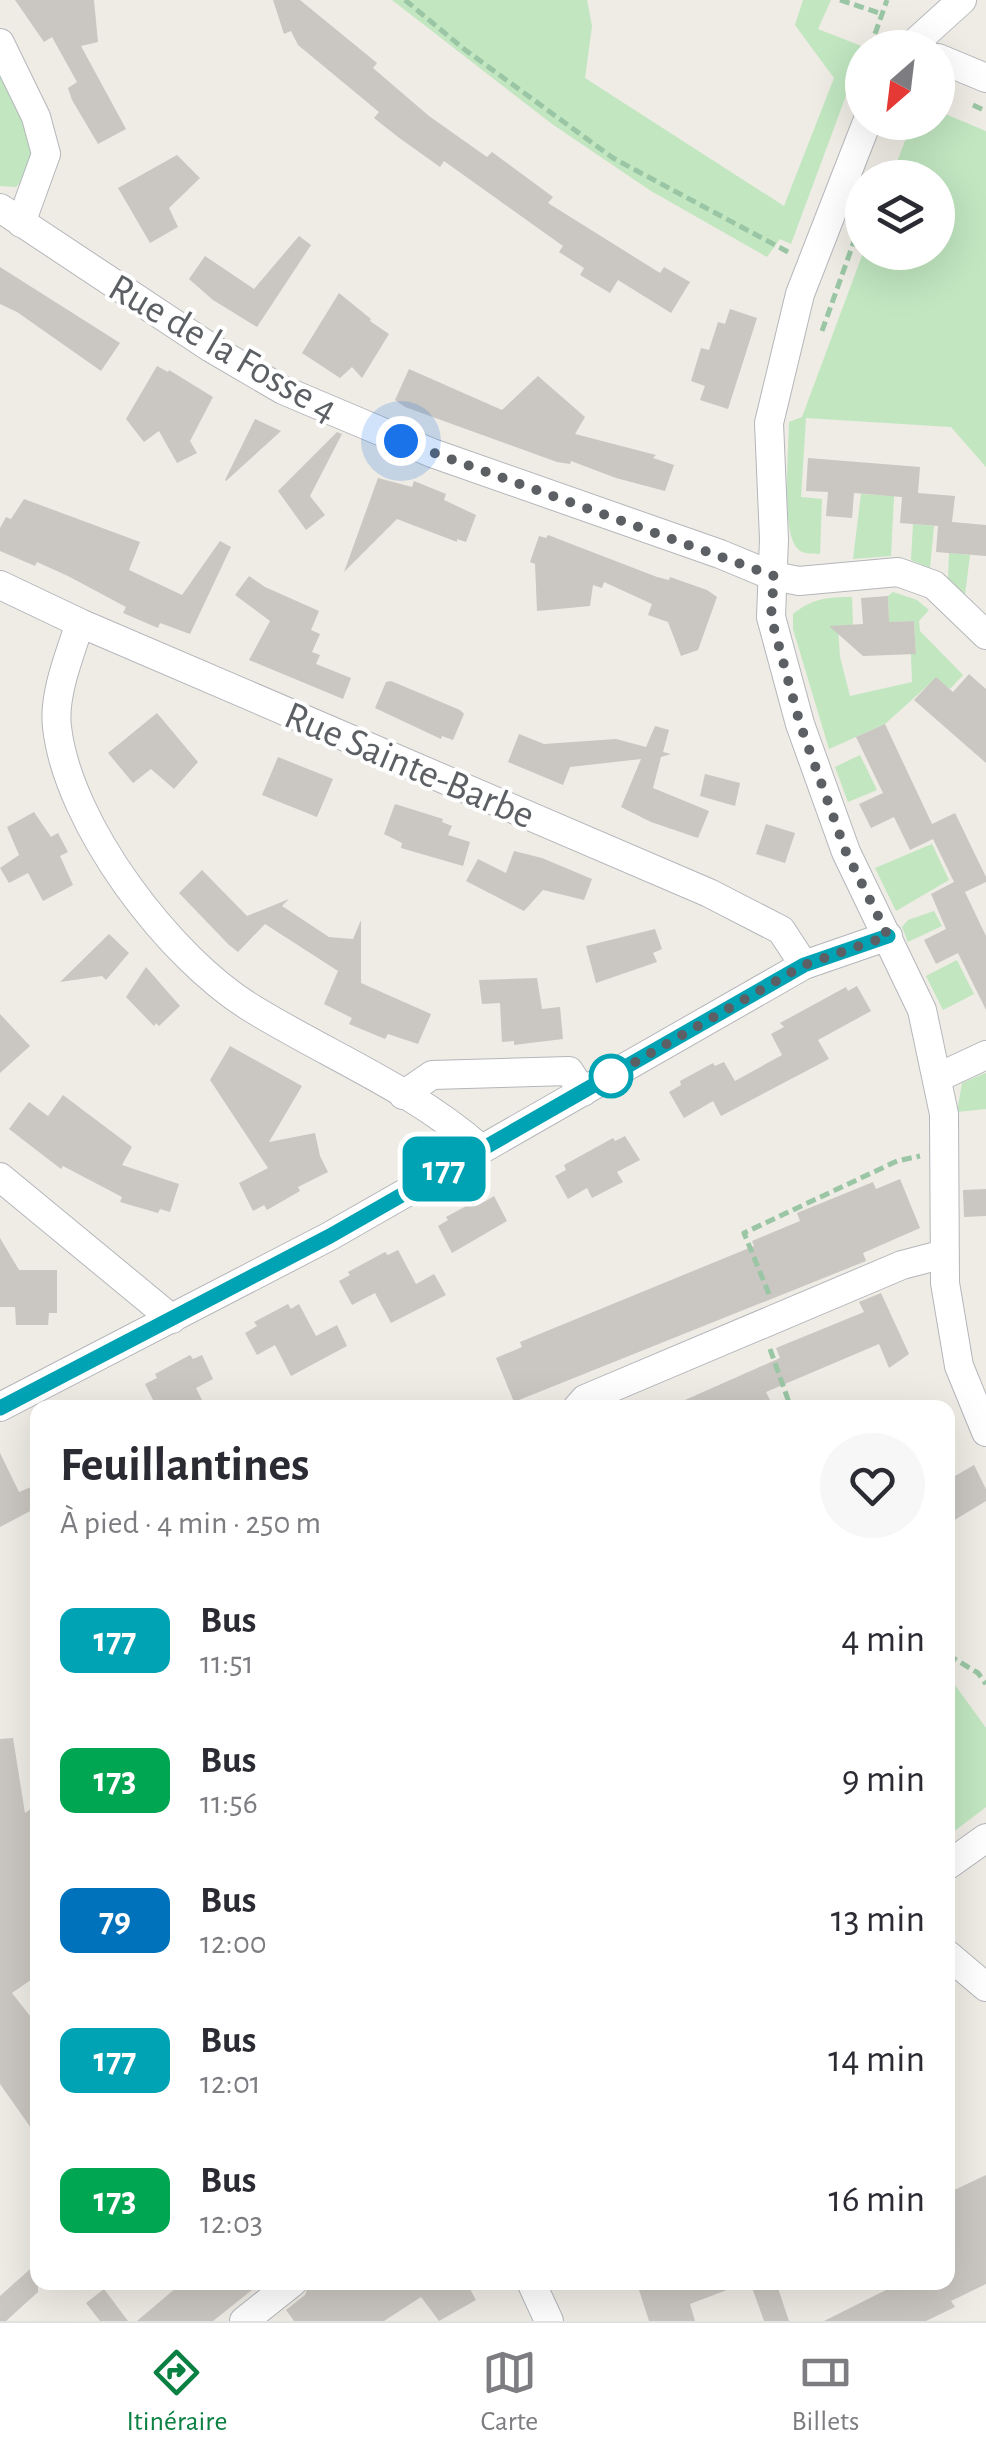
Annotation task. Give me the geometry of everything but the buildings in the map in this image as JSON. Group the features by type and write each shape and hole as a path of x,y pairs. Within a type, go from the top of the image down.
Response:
{"street":[{"path":"929,30 962,0"},
{"name":"Rue de la Fosse 4","path":"0,43 36,117 46,154 10,215 211,348 283,390 432,453 774,576 799,580 898,572 934,584 986,635"},
{"path":"955,65 986,78"},
{"path":"860,140 800,294 769,424 774,576 771,617 800,724 846,852 922,1010 939,1078 945,1150 945,1283 959,1366 986,1432"},
{"name":"Rue Sainte-Barbe","path":"0,585 709,894 781,930 804,965"},
{"path":"80,623 56,724 85,815 118,874 188,954 249,1007 446,1118 480,1148"},
{"path":"0,1408 330,1236 804,965 888,936"},
{"path":"939,1078 986,1055"},
{"path":"404,1095 432,1075 568,1070 583,1092"},
{"path":"0,1177 172,1319"},
{"path":"584,1400 902,1265 944,1254"},
{"path":"955,1860 986,1838"},
{"path":"955,1961 986,1987"},
{"path":"244,2321 284,2290"},
{"path":"535,2290 549,2321"}],"path":[{"path":"405,0 464,49 614,158 792,254 787,270"},
{"path":"840,0 882,14"},
{"path":"876,30 887,0"},
{"path":"789,1400 744,1233 897,1160 945,1150"},
{"path":"955,1660 978,1672 986,1684"}],"green space":[{"path":"392,0 587,0 592,26 585,78 784,206 834,78 795,25 803,0 831,0 818,29 845,40 845,98 791,244 780,239 767,257 651,191 552,124"},
{"path":"0,74 22,116 32,146 26,175 16,187 0,186"},
{"path":"955,118 986,131 986,467 951,427 806,418 801,497 822,499 820,554 805,553 797,548 789,525 789,422 802,417 857,270 955,270 955,160 898,160 905,140 955,140"},
{"path":"861,494 894,496 891,556 853,559"},
{"path":"913,524 934,526 930,568 911,560"},
{"path":"949,553 970,555 965,595 948,578"},
{"path":"893,592 917,600 929,610 919,621 920,631 963,675 950,689 936,678 885,724 829,749 793,629 793,614 821,600 852,597 853,625 838,627 840,657 850,696 912,682 911,654 916,653 914,621 889,622 888,596"},
{"path":"860,755 877,790 848,802 835,767"},
{"path":"932,844 949,880 896,911 875,868"},
{"path":"934,911 942,926 908,942 902,927 908,920"},
{"path":"957,960 974,994 943,1010 926,976"},
{"path":"986,1073 986,1109 957,1112 962,1083"},
{"path":"955,1685 986,1728 986,1807 955,1831"}],"bus line":[{"name":"177","path":"0,1408 330,1236 804,965 888,936"}],"route":[{"path":"401,441 774,576 771,617 800,724 846,852 888,936 804,965 611,1076"}]}
